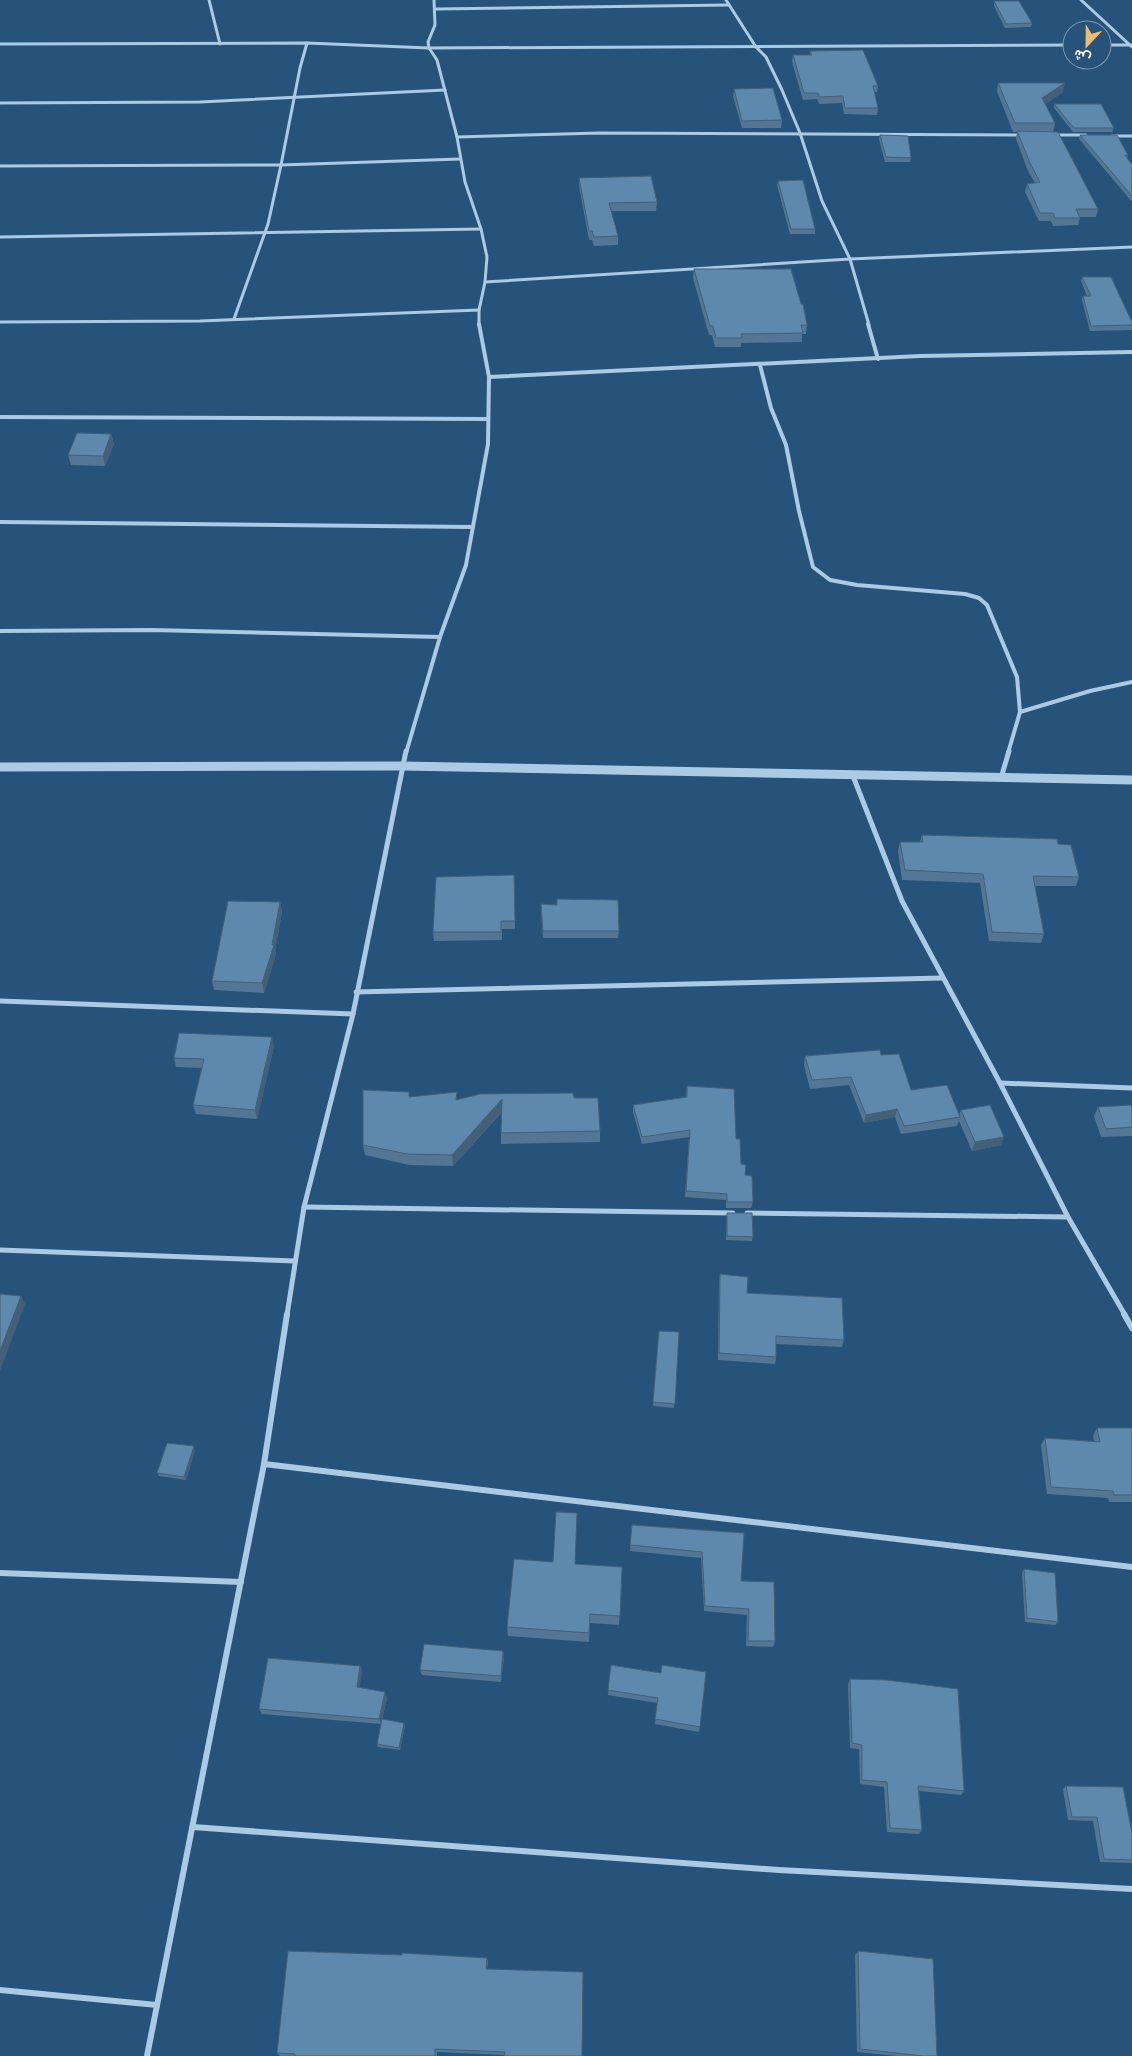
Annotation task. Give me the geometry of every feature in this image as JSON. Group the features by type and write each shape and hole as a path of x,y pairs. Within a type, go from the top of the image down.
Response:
{"street":[{"path":"209,0 220,44"},
{"path":"147,2056 264,1464 294,1261 304,1207 353,1014 402,766 440,637 466,565 488,444 489,377 479,331 479,310 485,282 487,257 481,228 471,201 460,159 457,137 437,60 429,48 428,42 435,26 436,9 434,0"},
{"path":"726,0 756,47 766,57 800,133 822,201 850,259 878,359"},
{"path":"1081,0 1131,46"},
{"path":"436,9 728,5"},
{"path":"234,319 265,233 278,188 300,68 307,43"},
{"path":"0,44 307,43 429,48 1062,45"},
{"path":"1112,45 1131,46"},
{"path":"0,102 200,102 445,90"},
{"path":"457,137 599,133 1024,135"},
{"path":"1054,135 1093,136"},
{"path":"1103,136 1132,136"},
{"path":"0,166 281,165 460,159"},
{"path":"0,237 481,228"},
{"path":"485,282 850,259 1132,248"},
{"path":"0,322 234,319 479,310"},
{"path":"489,377 623,369 878,359 1132,352"},
{"path":"760,365 771,408 786,445 813,568 830,580 857,585 965,594 979,598 987,605 1017,678 1020,712 1001,778"},
{"path":"0,417 488,419"},
{"path":"0,522 473,528"},
{"path":"0,631 151,630 440,637"},
{"path":"1020,712 1090,691 1132,682"},
{"path":"0,767 402,766 1132,780"},
{"path":"853,776 902,901 1000,1083 1068,1218 1132,1328"},
{"path":"356,992 942,978"},
{"path":"0,1001 353,1014"},
{"path":"1000,1083 1132,1088"},
{"path":"304,1207 1068,1218"},
{"path":"0,1250 294,1261"},
{"path":"264,1464 1132,1567"},
{"path":"0,1573 241,1582"},
{"path":"192,1826 631,1860 944,1881 1132,1889"},
{"path":"0,1990 157,2005"}],"building":[{"path":"994,1 1019,1 1032,23 1006,24"},
{"path":"863,50 878,86 873,86 878,108 845,108 843,96 820,97 818,93 804,93 793,55 812,55 810,51"},
{"path":"998,83 1065,83 1042,98 1055,123 1015,123"},
{"path":"773,88 782,120 742,121 734,89"},
{"path":"1054,104 1101,104 1114,128 1074,128"},
{"path":"1017,131 1058,132 1098,209 1076,209 1080,218 1055,218 1053,213 1040,213 1027,184 1040,182"},
{"path":"880,135 908,136 911,158 886,157"},
{"path":"1080,135 1117,135 1128,155 1125,155 1132,165 1132,196"},
{"path":"651,176 657,202 609,203 618,236 594,237 592,231 589,231 579,178"},
{"path":"803,180 815,229 791,229 778,181"},
{"path":"694,269 791,269 801,304 803,304 807,325 801,325 803,333 741,334 742,338 716,338 713,326 710,326"},
{"path":"1082,277 1111,277 1132,325 1091,326 1083,296 1091,296"},
{"path":"77,433 111,434 103,456 68,455"},
{"path":"922,835 1057,839 1058,844 1071,845 1079,877 1033,876 1044,934 992,932 983,874 905,870 900,842 923,842"},
{"path":"514,875 515,921 501,921 501,932 433,932 436,877"},
{"path":"557,899 618,900 619,931 543,931 541,904 557,905"},
{"path":"228,901 280,902 272,945 274,945 262,983 212,981"},
{"path":"179,1033 272,1037 255,1110 193,1105 204,1059 174,1058"},
{"path":"880,1050 881,1055 899,1054 911,1090 947,1085 960,1117 904,1126 897,1109 866,1115 851,1077 812,1080 805,1056"},
{"path":"687,1086 734,1089 736,1139 740,1139 741,1164 746,1165 745,1175 752,1176 753,1202 727,1202 727,1194 686,1191 690,1130 642,1137 633,1105 687,1097"},
{"path":"363,1090 409,1092 409,1097 457,1092 456,1100 480,1094 573,1093 574,1098 598,1098 600,1131 501,1133 502,1099 452,1155 407,1154 363,1145"},
{"path":"990,1105 1004,1137 975,1142 961,1110"},
{"path":"1131,1105 1132,1127 1106,1129 1098,1107"},
{"path":"727,1213 752,1213 753,1237 727,1236"},
{"path":"720,1274 748,1277 747,1293 842,1298 844,1340 776,1336 776,1357 719,1353"},
{"path":"0,1294 21,1296 0,1351"},
{"path":"659,1331 679,1332 675,1404 653,1402"},
{"path":"1097,1428 1132,1428 1132,1495 1114,1495 1113,1491 1051,1487 1045,1438 1100,1442"},
{"path":"167,1443 194,1446 184,1477 157,1473"},
{"path":"556,1512 577,1513 575,1564 622,1567 620,1616 590,1614 589,1633 507,1627 514,1559 553,1562"},
{"path":"632,1525 744,1533 741,1581 774,1582 775,1641 748,1641 749,1609 705,1606 702,1552 630,1545"},
{"path":"1024,1569 1055,1573 1058,1622 1027,1618"},
{"path":"424,1644 503,1651 501,1676 420,1670"},
{"path":"268,1658 360,1666 357,1687 385,1692 379,1719 259,1709"},
{"path":"611,1665 661,1673 662,1665 706,1672 700,1727 655,1719 658,1698 608,1690"},
{"path":"850,1679 887,1680 958,1689 964,1791 918,1786 922,1830 890,1828 887,1782 862,1780 862,1745 852,1743"},
{"path":"382,1719 404,1723 399,1748 377,1744"},
{"path":"1066,1786 1123,1787 1132,1833 1132,1860 1104,1859 1097,1817 1072,1817"},
{"path":"288,1951 402,1955 402,1953 487,1958 486,1969 583,1972 582,2056 504,2056 505,2052 435,2049 435,2056 295,2056 295,2054 277,2053"},
{"path":"858,1951 933,1959 937,2056 860,2049"}]}
